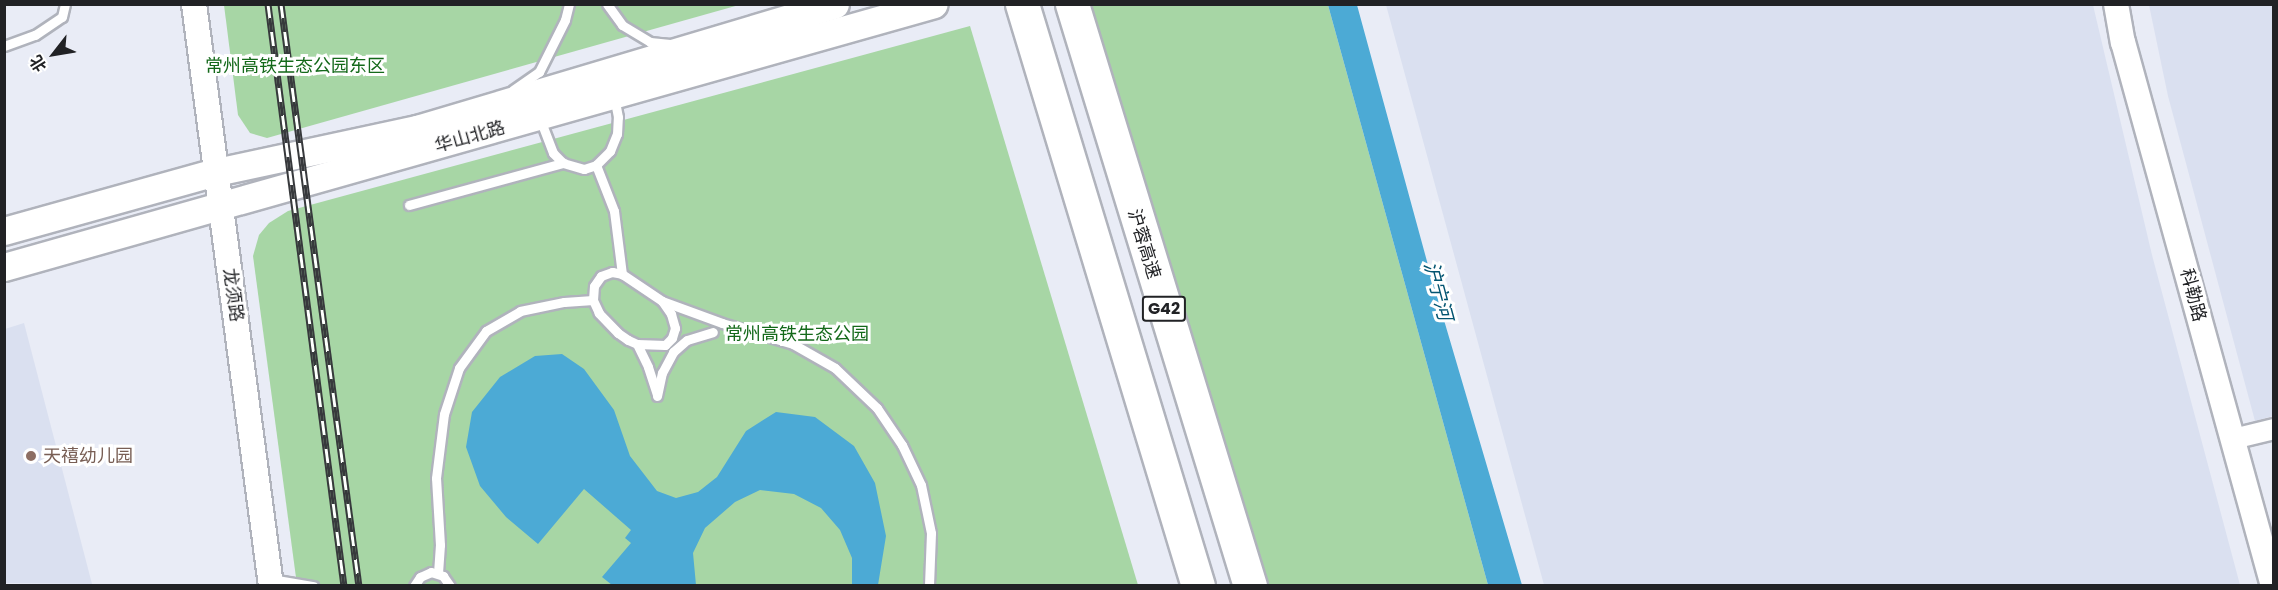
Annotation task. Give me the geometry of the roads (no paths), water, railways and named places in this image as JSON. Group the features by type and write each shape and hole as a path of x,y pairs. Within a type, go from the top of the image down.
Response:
{"highway":[{"name":"G42","path":"1022,4 1197,585"},
{"name":"沪蓉高速","path":"1077,18 1250,585"}],"main road":[{"name":"华山北路","path":"4,231 216,172 417,129 693,47 786,12 835,4"},
{"name":"华山北路","path":"4,267 934,4"}],"street":[{"name":"龙须路","path":"194,4 271,582"},
{"name":"科勒路","path":"2116,4 2123,42 2273,585"},
{"path":"2233,439 2274,429"}],"lane":[{"path":"4,46 34,35 62,17 65,4"},
{"path":"488,108 539,72 565,20 569,4"},
{"path":"607,4 622,25 650,42 693,47"},
{"path":"539,117 553,153 563,163 584,169 596,165 610,151 617,134 618,117 614,96"},
{"path":"409,205 563,163"},
{"path":"596,165 614,211 622,274"},
{"path":"740,329 713,332 676,340 665,345 637,344 618,333 607,323 593,300 594,286 601,276 612,272 622,274 662,301 801,348 835,368 876,408 902,445 921,485 932,533 929,585"},
{"path":"450,585 438,573 440,545 436,478 444,414 459,368 486,331 519,311 564,302 593,300"},
{"path":"637,344 648,367 657,396 662,373 673,352 677,331 671,314 662,301"},
{"path":"665,345 672,338 675,328"},
{"path":"673,352 687,340 713,332"},
{"path":"414,585 425,574 438,573"},
{"path":"271,582 313,585"}],"water":[{"path":"1328,5 1357,5 1431,276 1522,585 1488,585"},
{"path":"562,354 584,369 614,410 630,456 657,491 676,498 698,492 717,477 746,431 776,412 815,417 854,446 875,483 886,536 878,585 852,585 852,558 840,530 821,508 794,494 760,490 735,502 705,528 693,553 696,585 612,585 602,577 631,543 625,538 631,530 584,489 538,544 506,517 480,486 466,447 472,412 500,377 535,356"}],"railway":[{"path":"268,4 344,586"},
{"path":"281,4 359,586"}],"place":[{"name":"天禧幼儿园","path":"31,456"}],"park label":[{"name":"常州高铁生态公园东区","path":"295,66"},
{"name":"常州高铁生态公园","path":"797,334"}],"water label":[{"name":"沪宁河","path":"1438,291"}]}
